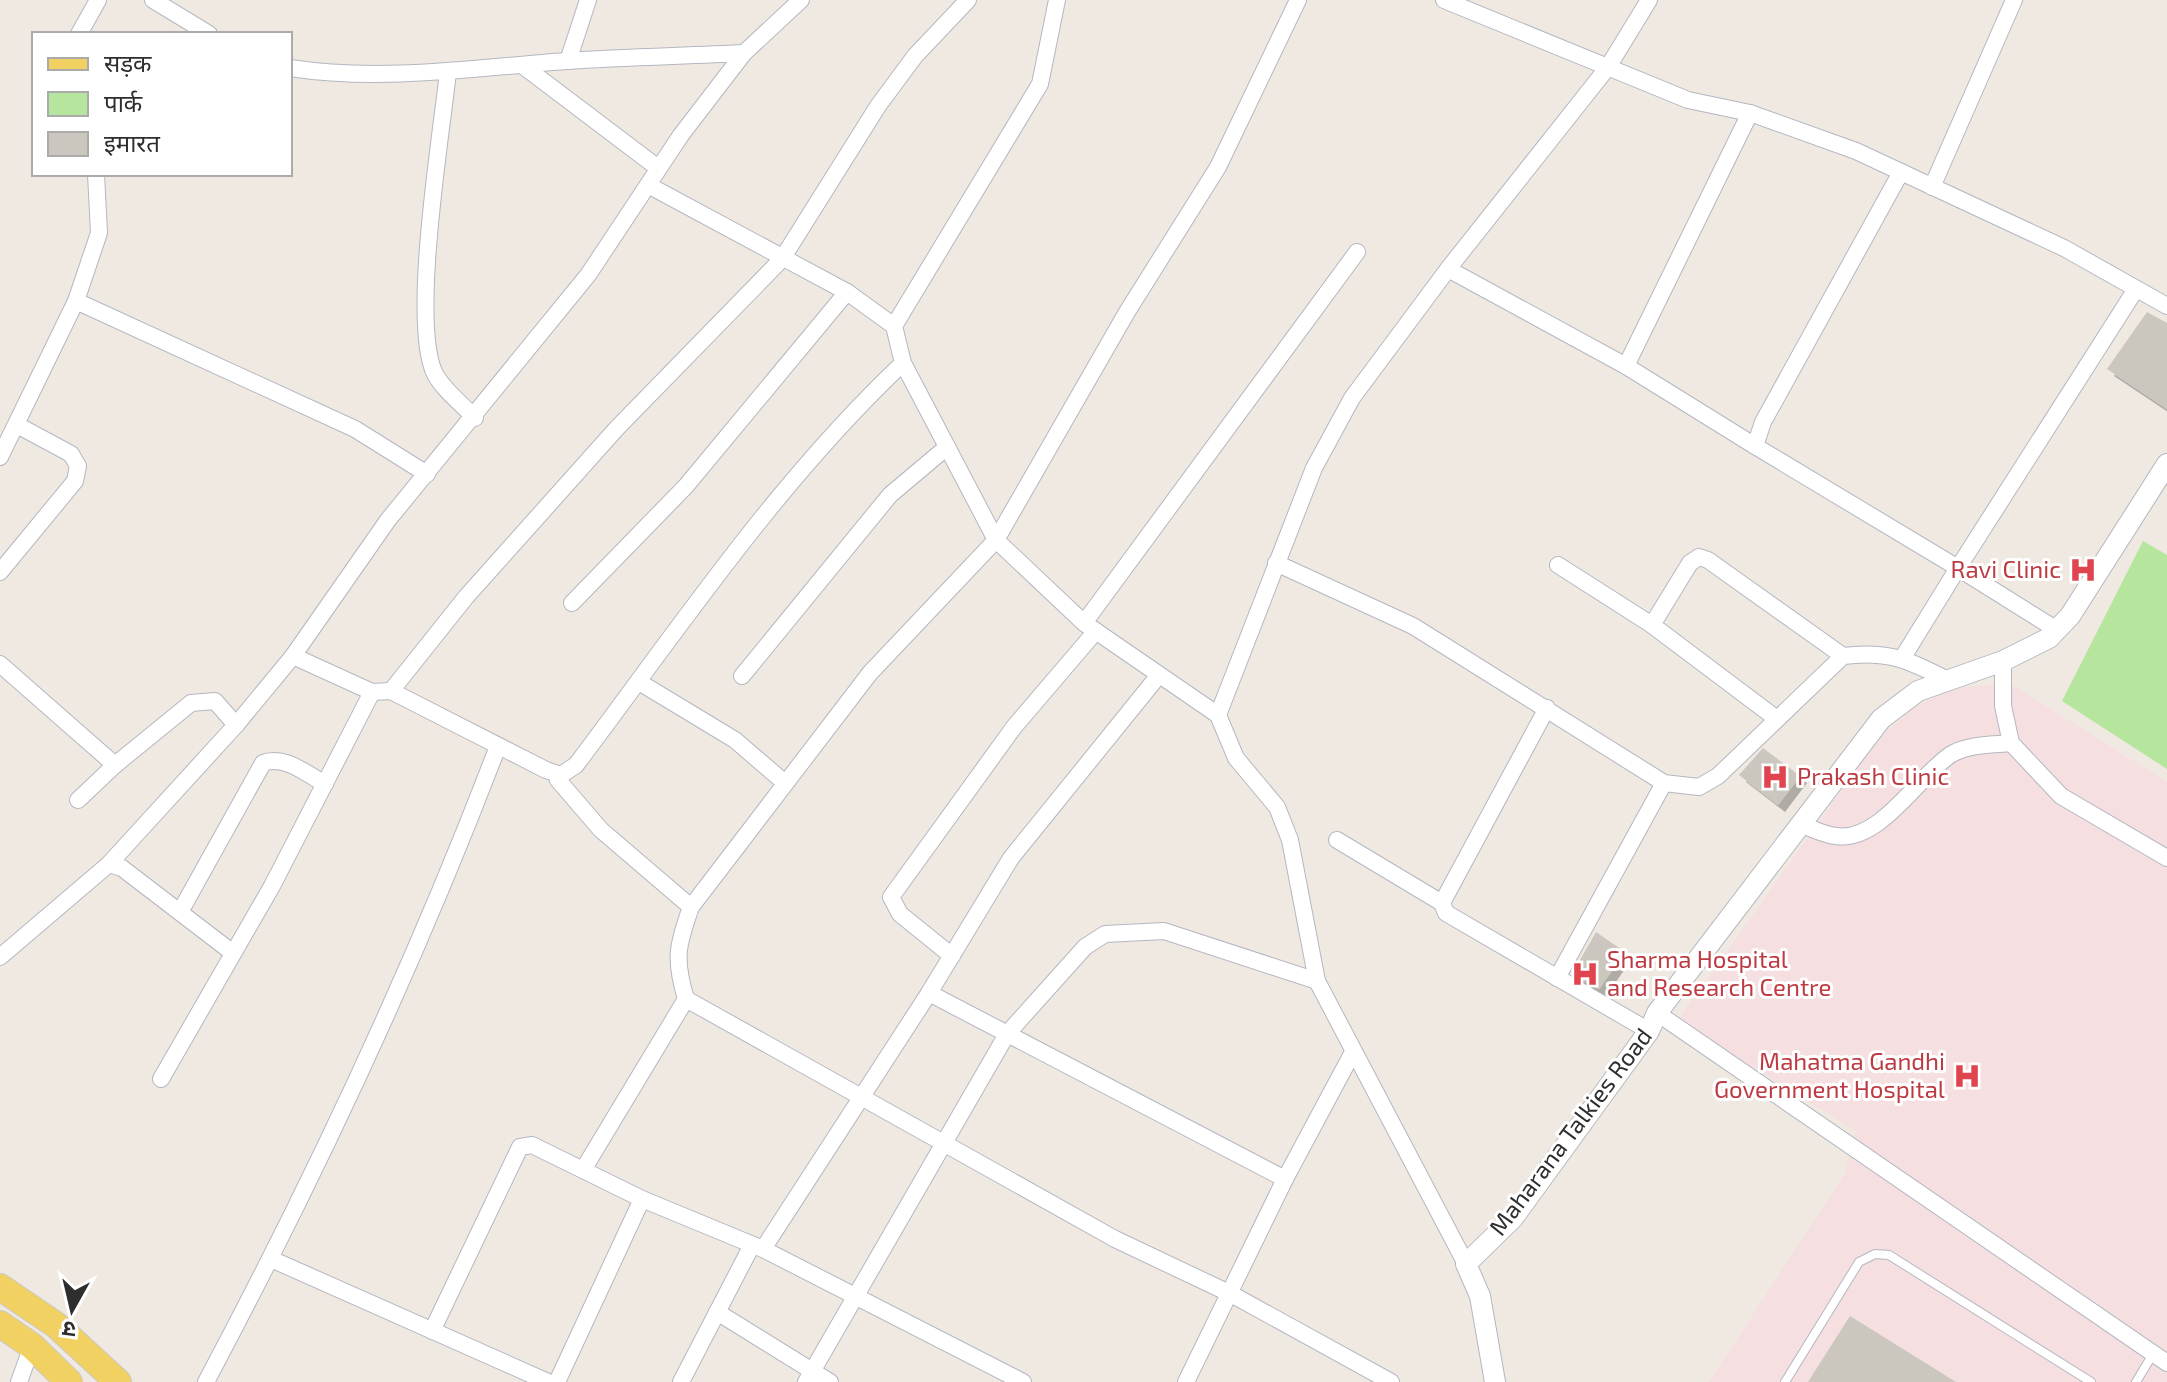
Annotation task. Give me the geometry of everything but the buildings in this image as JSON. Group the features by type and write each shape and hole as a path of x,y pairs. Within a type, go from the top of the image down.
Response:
{"main road":[{"path":"0,1287 56,1325 118,1382"},
{"path":"0,1324 32,1346 69,1382"}],"street":[{"path":"80,32 98,0"},
{"path":"153,0 206,32"},
{"path":"568,61 588,0"},
{"path":"391,691 466,597 617,428 782,259 878,106 915,56 968,0"},
{"path":"894,326 1040,84 1057,0"},
{"path":"1298,0 1218,167 1127,312 996,540 870,673 691,907 677,945 676,967 686,999 940,1144 1115,1239 1231,1294 1391,1382"},
{"path":"1444,0 1688,100 1750,113 1856,151 2064,248 2167,306"},
{"path":"1218,715 1314,468 1352,398 1448,269 1608,67 1649,0"},
{"path":"1932,187 2014,0"},
{"path":"0,957 109,864 236,725 293,656 388,520 475,418 588,275 658,168 744,53 792,3"},
{"path":"292,68 330,74 448,72 568,61 744,53"},
{"path":"522,65 658,168"},
{"path":"448,72 428,268 427,344 435,374 475,418"},
{"path":"1626,366 1750,113"},
{"path":"1755,446 1763,422 1901,172"},
{"path":"0,457 76,301 99,233 96,176"},
{"path":"648,185 847,292 894,326 903,363 996,540 1090,627 1218,715 1236,758 1277,807 1290,840 1295,884 1317,981 1466,1264 1480,1296 1495,1382"},
{"path":"952,956 900,914 891,897 1090,627 1357,252"},
{"path":"1448,269 1626,366 2057,630"},
{"path":"1903,657 2136,289"},
{"path":"572,603 686,486 847,292"},
{"path":"76,301 355,429 427,474"},
{"path":"691,907 601,830 558,780 576,765 781,493 849,414 903,363"},
{"path":"0,572 75,481 78,466 71,454 17,425"},
{"path":"742,676 890,495 947,447"},
{"name":"Maharana Talkies Road","path":"1466,1264 1513,1218 1653,1022 1881,719 1918,691 2003,661 2049,638 2070,616 2167,464"},
{"path":"1652,625 1690,563 1699,557 1708,560 1843,656"},
{"path":"1276,563 1413,626 1664,783 1699,787 1718,776 1843,656 1870,652 1903,657 1948,680"},
{"path":"1558,565 1652,625 1777,719"},
{"path":"293,656 372,692 391,691 561,775"},
{"path":"2003,661 2003,706 2011,743 2061,796 2167,858"},
{"path":"0,664 115,765"},
{"path":"681,1382 717,1312 929,993 1011,858 1159,675"},
{"path":"639,682 735,740 785,783"},
{"path":"161,1079 233,953 372,692"},
{"path":"78,800 115,765 191,703 215,701 236,725"},
{"path":"1442,903 1547,708"},
{"path":"1800,824 1836,836 1856,836 1872,826 1950,756 1966,748 2011,743"},
{"path":"206,1382 271,1259 392,1008 498,746"},
{"path":"180,912 263,763 275,759 286,762 325,784"},
{"path":"1557,978 1664,783"},
{"path":"1337,840 1442,903 1446,913 1557,978 1653,1022 2160,1358"},
{"path":"109,864 122,868 233,953"},
{"path":"809,1377 858,1296 940,1144 1007,1034 1085,947 1105,934 1164,931 1317,981"},
{"path":"929,993 1285,1179"},
{"path":"583,1170 686,999"},
{"path":"1186,1382 1285,1179 1353,1052"},
{"path":"432,1331 520,1147 532,1145 642,1199 758,1247 1023,1382"},
{"path":"557,1382 642,1199"},
{"path":"271,1259 548,1382"},
{"path":"717,1312 809,1377 830,1382"},
{"path":"19,1382 32,1346"}],"lane":[{"path":"1785,1382 1859,1262 1875,1254 1889,1255 2091,1382"},
{"path":"2136,1382 2160,1358"}],"shaded area":[{"name":"Mahatma Gandhi Government Hospital","path":"2009,683 2167,782 2167,1382 1709,1382 1844,1175 1856,1131 1678,1021 1874,744 1913,708 1954,688"}],"green space":[{"path":"2143,541 2167,555 2167,769 2062,701"}],"place":[{"name":"Ravi Clinic","path":"2083,570"},
{"name":"Prakash Clinic","path":"1775,777"},
{"name":"Sharma Hospital and Research Centre","path":"1585,974"},
{"name":"Mahatma Gandhi Government Hospital","path":"1967,1076"}]}
